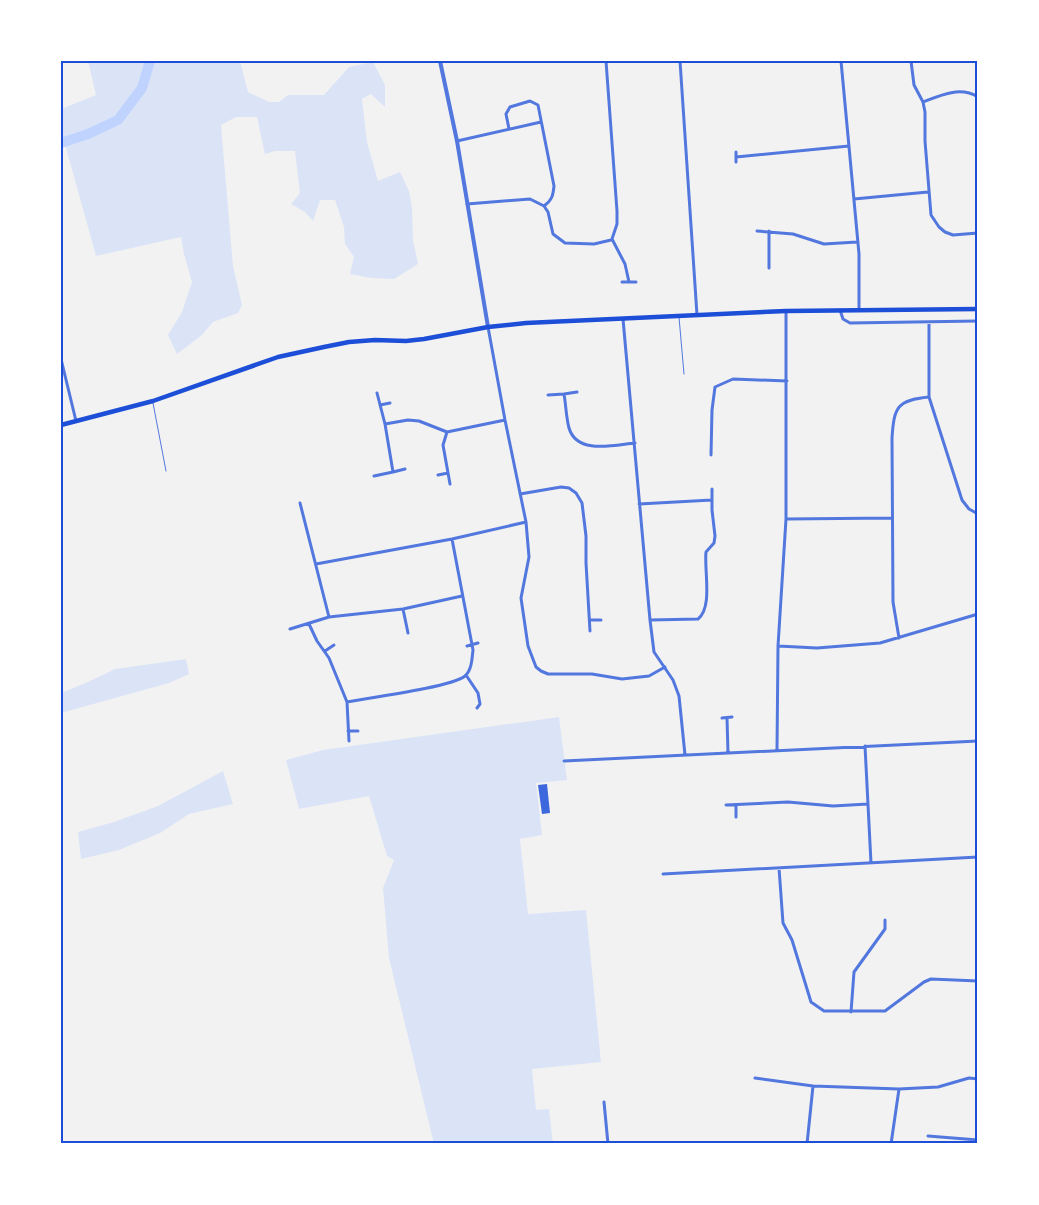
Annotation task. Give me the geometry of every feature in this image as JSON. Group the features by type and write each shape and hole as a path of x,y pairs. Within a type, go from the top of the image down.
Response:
{"main road":[{"path":"61,425 153,401 278,357 349,342 374,340 406,341 488,327 526,323 697,316 786,310 978,309"}],"street":[{"path":"440,61 457,141 488,327 526,522 529,557 521,598 528,646 536,667 548,674 592,674 622,680 649,676 665,667"},
{"path":"606,61 617,211 617,224 612,240 625,264 629,282"},
{"path":"680,61 697,316"},
{"path":"841,61 854,199 859,309"},
{"path":"911,61 914,84 923,102 925,112 924,141 931,215 945,232 953,235 978,233"},
{"path":"923,102 961,91 978,97"},
{"path":"509,130 507,110 514,105 530,101 538,105 554,186 553,196 544,206"},
{"path":"457,141 541,122"},
{"path":"736,152 736,160 849,146"},
{"path":"854,199 928,192"},
{"path":"466,204 530,199 544,206 548,212 553,234 565,243 594,244 612,240"},
{"path":"757,231 793,234 824,244 857,242"},
{"path":"769,231 769,268"},
{"path":"622,282 636,282"},
{"path":"840,309 843,319 850,323 978,321"},
{"path":"777,751 778,646 786,519 786,310"},
{"path":"623,318 654,652 673,680 679,696 685,755"},
{"path":"929,322 929,397 962,500 969,509 978,514"},
{"path":"61,359 76,422"},
{"path":"711,455 712,410 715,387 733,379 787,381"},
{"path":"548,396 577,392"},
{"path":"377,393 385,424 393,472"},
{"path":"564,394 569,428 573,437 581,444 592,446 635,443"},
{"path":"899,638 893,602 893,418 900,406 908,400 929,397"},
{"path":"380,405 390,403"},
{"path":"385,424 408,420 419,421 447,432 505,420"},
{"path":"447,432 443,445 450,484"},
{"path":"374,476 405,469"},
{"path":"438,475 448,473"},
{"path":"520,494 561,487 569,488 576,494 582,504 586,536 590,631"},
{"path":"650,620 698,619 703,615 706,606 706,552 714,543 715,536 712,489"},
{"path":"639,504 712,500"},
{"path":"300,504 329,617"},
{"path":"786,519 892,518"},
{"path":"316,564 452,539 526,522"},
{"path":"347,702 436,686 453,682 466,675 472,663 472,645 452,539"},
{"path":"290,629 329,617 403,609 462,596"},
{"path":"403,609 408,633"},
{"path":"778,646 817,648 880,643 978,614"},
{"path":"590,620 601,620"},
{"path":"309,624 317,641 325,651 347,702 349,741"},
{"path":"467,646 478,644"},
{"path":"325,651 334,645"},
{"path":"466,675 478,693 480,704 477,708"},
{"path":"722,718 732,718"},
{"path":"727,718 728,753"},
{"path":"348,731 358,731"},
{"path":"564,761 978,741"},
{"path":"865,746 871,863"},
{"path":"726,805 788,802 833,806 868,804"},
{"path":"736,805 736,816"},
{"path":"663,874 978,857"},
{"path":"779,868 783,923 792,940 811,1002 824,1010 851,1012 885,1011 924,982 931,980 978,981"},
{"path":"851,1012 854,972 885,929 885,920"},
{"path":"754,1078 812,1086 899,1089 938,1087 969,1078 978,1079"},
{"path":"807,1144 812,1086"},
{"path":"890,1144 899,1089"},
{"path":"604,1102 608,1144"},
{"path":"928,1136 978,1140"}],"lane":[{"path":"679,316 684,374"},
{"path":"153,401 166,471"}],"shaded area":[{"path":"88,61 240,61 248,92 269,102 279,102 288,95 324,95 349,67 373,62 385,85 385,107 371,94 362,99 367,142 378,181 400,172 409,191 412,208 413,240 418,264 394,279 371,278 350,274 354,257 345,244 344,227 335,200 320,200 313,221 305,212 291,204 300,193 295,151 275,151 265,154 257,117 236,117 221,125 233,266 242,305 238,313 213,322 202,335 177,354 168,335 182,312 192,282 181,237 96,256 61,130 61,109 96,95"},
{"path":"186,659 189,674 169,683 61,713 61,693 115,669"},
{"path":"559,717 567,780 536,783 542,835 520,839 528,914 586,910 601,1062 532,1069 536,1110 549,1109 553,1144 434,1144 389,958 383,888 394,860 387,856 369,796 299,809 286,760 323,750"},
{"path":"223,771 233,804 189,814 160,833 119,850 81,859 78,832 114,822 158,806"}],"building":[{"path":"547,784 550,813 542,814 538,785"}],"waterway":[{"path":"61,143 88,134 118,120 142,88 150,61"}]}
